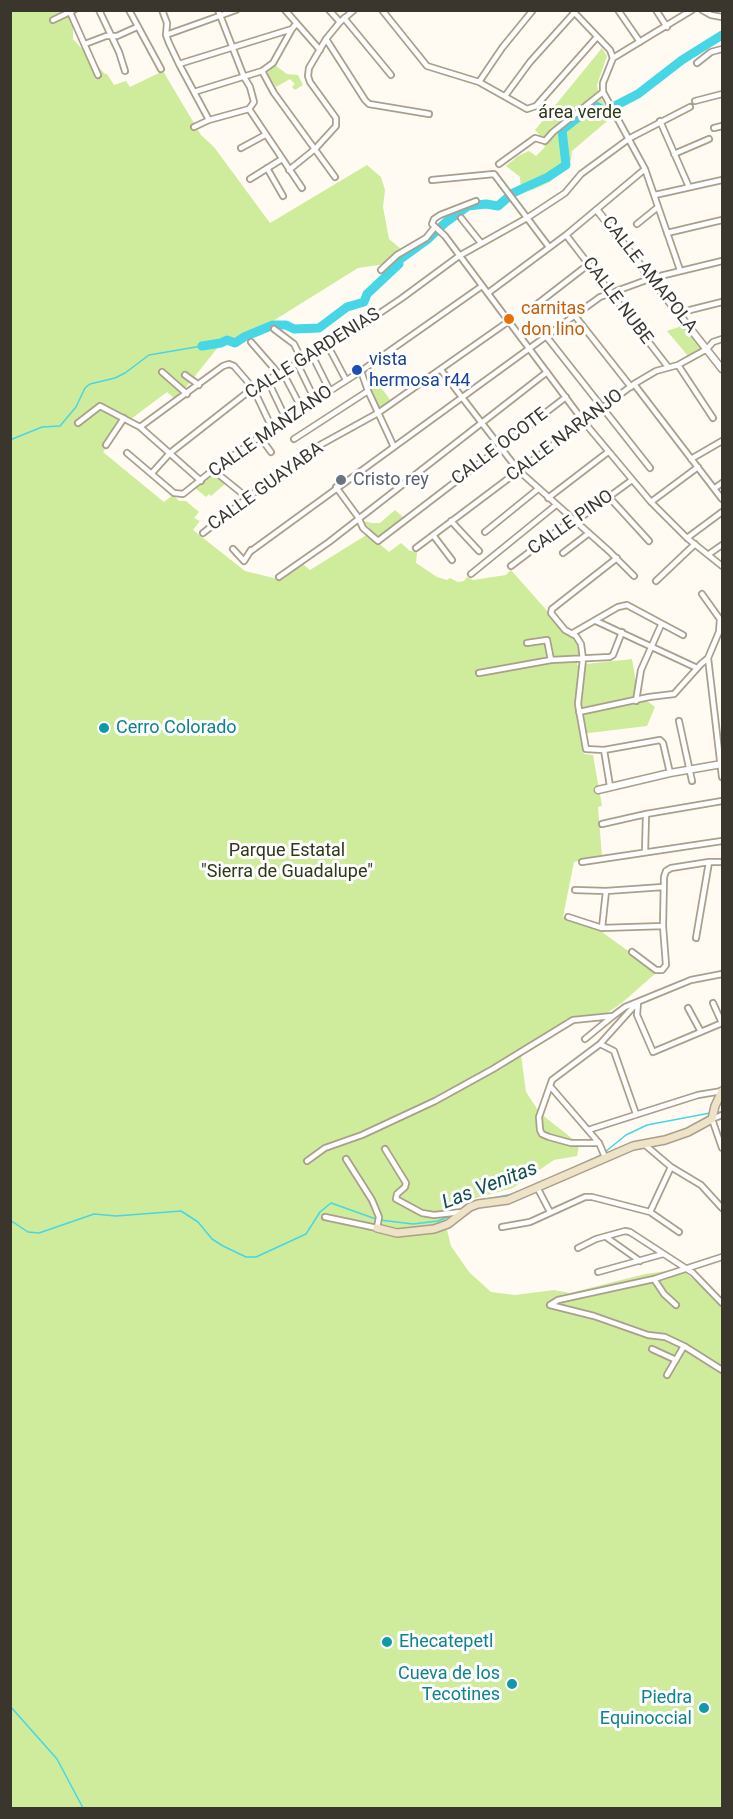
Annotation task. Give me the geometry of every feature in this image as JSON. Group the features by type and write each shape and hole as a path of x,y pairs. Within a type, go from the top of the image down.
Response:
{"main road":[{"path":"378,1222 397,1233 434,1229 448,1224 470,1207 508,1200 604,1155 688,1132 713,1115 722,1091"}],"street":[{"path":"99,10 125,70"},
{"path":"129,10 161,69"},
{"path":"162,10 167,22 166,35 178,64 209,120"},
{"path":"166,35 219,13 236,10"},
{"path":"285,10 294,26 320,50"},
{"path":"329,10 342,20 391,75"},
{"path":"289,170 330,134 337,122 308,76 309,68 326,39 354,10"},
{"path":"382,10 427,66 479,82 527,109 536,106 597,37"},
{"path":"479,82 502,48 533,10"},
{"path":"618,10 640,42"},
{"path":"656,10 667,27"},
{"path":"680,270 645,169 630,138 607,103 603,83 613,58 692,10"},
{"path":"702,10 723,17"},
{"path":"53,20 72,11 98,75"},
{"path":"505,96 530,62 573,12 610,50 613,58"},
{"path":"194,127 209,120 249,110 254,102 219,13"},
{"path":"178,64 294,26"},
{"path":"194,92 262,71 273,63 294,26"},
{"path":"85,44 137,27"},
{"path":"326,39 369,104 429,114"},
{"path":"697,63 711,52 723,49"},
{"path":"262,71 274,93 335,177"},
{"path":"500,164 536,138 545,141 603,92"},
{"path":"695,101 723,94"},
{"name":"CALLE GARDENIAS","path":"152,474 170,453 253,388 328,346 402,298 459,256 527,218 565,193 581,174 630,138 690,107"},
{"path":"249,110 302,188"},
{"path":"660,121 689,187"},
{"path":"714,128 723,126"},
{"path":"242,148 265,135"},
{"path":"674,154 709,139"},
{"path":"250,179 282,159"},
{"path":"267,168 283,195"},
{"path":"488,293 566,235 645,169"},
{"path":"432,180 494,174 549,247"},
{"path":"655,195 723,180"},
{"path":"476,201 440,215 434,219 432,224 445,236 608,452 651,502 687,538 723,566"},
{"path":"637,224 658,207"},
{"name":"CALLE AMAPOLA","path":"597,210 723,369"},
{"path":"461,218 481,243"},
{"path":"667,233 723,220"},
{"path":"381,270 397,255 426,238 436,229"},
{"name":"CALLE NUBE","path":"566,235 668,367"},
{"path":"233,549 244,561 251,551 336,487 600,297 652,278 723,261"},
{"path":"536,305 589,264"},
{"name":"CALLE MANZANO","path":"152,474 178,495 183,495 213,470 272,428 362,371 482,286"},
{"path":"690,310 723,302"},
{"path":"575,316 723,499"},
{"name":"CALLE GUAYABA","path":"203,533 302,455 378,413 509,321"},
{"path":"274,329 294,344 315,400"},
{"path":"546,336 650,468"},
{"name":"CALLE NARANJO","path":"416,548 632,386 656,371 678,365 707,349 713,342 723,339"},
{"path":"251,342 280,372 302,410"},
{"path":"328,346 346,380"},
{"path":"312,355 330,391"},
{"path":"140,427 224,366 230,364 253,388 272,428"},
{"path":"678,365 713,418"},
{"path":"441,370 518,470 617,558 634,576"},
{"path":"362,371 368,391 394,447"},
{"path":"162,372 187,394"},
{"path":"279,578 329,542 358,517 547,372"},
{"path":"185,375 199,385"},
{"path":"267,379 286,419"},
{"path":"294,439 368,391"},
{"name":"CALLE OCOTE","path":"358,517 363,528 378,541 566,397"},
{"path":"78,423 100,406 140,427 201,481"},
{"path":"106,445 124,418"},
{"path":"260,437 271,452"},
{"path":"692,459 723,441"},
{"path":"548,498 608,452"},
{"path":"128,453 152,474"},
{"path":"651,502 698,466"},
{"path":"213,470 249,499"},
{"name":"CALLE PINO","path":"511,566 573,519 580,518 632,480"},
{"path":"715,488 723,483"},
{"path":"336,487 358,517"},
{"path":"485,532 538,489"},
{"path":"608,496 649,541"},
{"path":"471,573 556,505"},
{"path":"687,538 723,512"},
{"path":"452,521 479,552"},
{"path":"563,553 589,533"},
{"path":"433,535 452,560"},
{"path":"656,580 695,544"},
{"path":"709,554 723,545"},
{"path":"617,558 552,609 551,613 565,630 573,633 580,644 583,659 578,704 586,749 603,750 660,740 663,743 670,773"},
{"path":"579,712 674,694 708,658 719,632 721,621 702,594"},
{"path":"573,633 627,604 682,635"},
{"path":"596,621 697,668"},
{"path":"636,701 641,670 661,625"},
{"path":"478,673 551,660 610,657 613,656 622,632"},
{"path":"527,643 548,640 551,660"},
{"path":"708,658 723,777"},
{"path":"679,722 692,781"},
{"path":"603,750 610,786"},
{"path":"598,790 721,764"},
{"path":"602,824 723,801"},
{"path":"645,852 646,814"},
{"path":"582,862 723,841"},
{"path":"632,952 656,970 662,970 666,964 663,887 666,871 671,868 709,862 723,862"},
{"path":"696,938 709,862"},
{"path":"575,890 606,891 663,887"},
{"path":"602,928 606,891"},
{"path":"568,917 602,928 663,926"},
{"path":"585,1039 625,1007 692,980 723,974"},
{"path":"599,1143 571,1143 542,1134 539,1117 552,1080 600,1044 638,1002"},
{"path":"638,1002 637,1015 653,1052 723,1023 713,1003"},
{"path":"688,1008 701,1032"},
{"path":"307,1161 326,1148 362,1135 435,1101 573,1020 613,1016"},
{"path":"600,1044 614,1051 636,1114"},
{"path":"550,1086 599,1143 604,1155"},
{"path":"588,1130 698,1095 722,1091"},
{"path":"723,1115 713,1115 723,1148"},
{"path":"644,1144 670,1167 701,1185 723,1208"},
{"path":"385,1149 406,1183 397,1194 396,1199 422,1213 464,1212"},
{"path":"325,1217 378,1222 372,1200 346,1159"},
{"path":"650,1212 670,1167"},
{"path":"537,1187 550,1212"},
{"path":"502,1227 530,1222 585,1197 650,1212 679,1232"},
{"path":"578,1248 625,1231 630,1232 693,1273 723,1303"},
{"path":"606,1237 640,1261"},
{"path":"598,1272 663,1254"},
{"path":"723,1257 654,1279 558,1300 550,1305 594,1316 648,1335 665,1337 723,1370"},
{"path":"654,1279 664,1294 676,1305"},
{"path":"667,1375 684,1346"},
{"path":"652,1349 676,1360"}],"green space":[{"name":"Parque Estatal \"Sierra de Guadalupe\"","path":"73,10 73,39 107,74 114,85 126,81 130,87 163,71 201,135 214,147 270,223 367,165 381,177 385,190 383,207 389,239 407,254 399,262 358,268 273,321 219,346 176,400 167,392 127,422 103,452 164,502 173,495 179,501 186,501 199,512 194,518 200,521 193,530 245,571 278,579 285,577 303,564 310,570 368,534 389,552 401,543 410,551 417,552 416,563 437,577 447,580 450,578 458,582 464,581 467,577 473,580 506,575 511,570 564,630 575,636 579,653 577,665 632,659 638,694 655,707 647,726 581,734 584,754 593,755 602,806 598,807 602,856 574,862 563,917 602,932 657,972 623,1002 599,1019 566,1019 561,1025 526,1046 521,1055 526,1092 540,1113 579,1144 577,1156 554,1160 513,1188 447,1206 445,1222 451,1246 469,1272 491,1292 515,1295 554,1290 570,1293 645,1274 681,1269 722,1303 722,1808 11,1808 10,11"},
{"name":"área verde","path":"602,48 607,56 597,85 599,95 612,117 572,151 571,160 550,182 532,190 521,191 520,177 506,166 518,156 529,151 536,156 545,147 538,139 541,137 535,130"},
{"path":"275,65 287,74 298,75 303,85 295,90 292,87 295,84 290,79 276,87 267,73"},
{"path":"687,324 707,351 688,356 667,331"},
{"path":"380,386 391,401 378,410 368,390"},
{"path":"212,475 225,484 211,496 209,494 206,497 195,488"},
{"path":"395,510 403,517 378,538 363,521 380,523"}],"waterway":[{"path":"202,346 227,340 235,343 273,325 286,325 294,329 319,328 347,307 364,302 367,294 399,264 399,260 468,206 486,204 498,206 513,193 548,177 566,165 562,130 594,105 605,111 638,94 682,60 722,35"},
{"path":"10,440 42,427 60,426 76,407 85,388 90,384 115,378 149,355 202,346"},
{"name":"Las Venitas","path":"715,1113 722,1112"},
{"name":"Las Venitas","path":"605,1152 626,1135 647,1125 710,1113"},
{"name":"Las Venitas","path":"575,1167 601,1155"},
{"name":"Las Venitas","path":"483,1200 513,1194"},
{"name":"Las Venitas","path":"10,1220 28,1232 39,1233 94,1214 116,1216 181,1211 198,1222 212,1239 223,1246 246,1257 256,1257 306,1234 320,1212 331,1203 376,1219"},
{"name":"Las Venitas","path":"380,1220 413,1224 438,1221 455,1214"},
{"path":"10,1706 57,1759 83,1808"}],"place":[{"name":"carnitas don lino","path":"509,319"},
{"name":"vista hermosa r44","path":"357,370"},
{"name":"Cristo rey","path":"341,480"},
{"name":"Cerro Colorado","path":"104,728"},
{"name":"Ehecatepetl","path":"387,1642"},
{"name":"Cueva de los Tecotines","path":"512,1684"},
{"name":"Piedra Equinoccial","path":"704,1708"}]}
